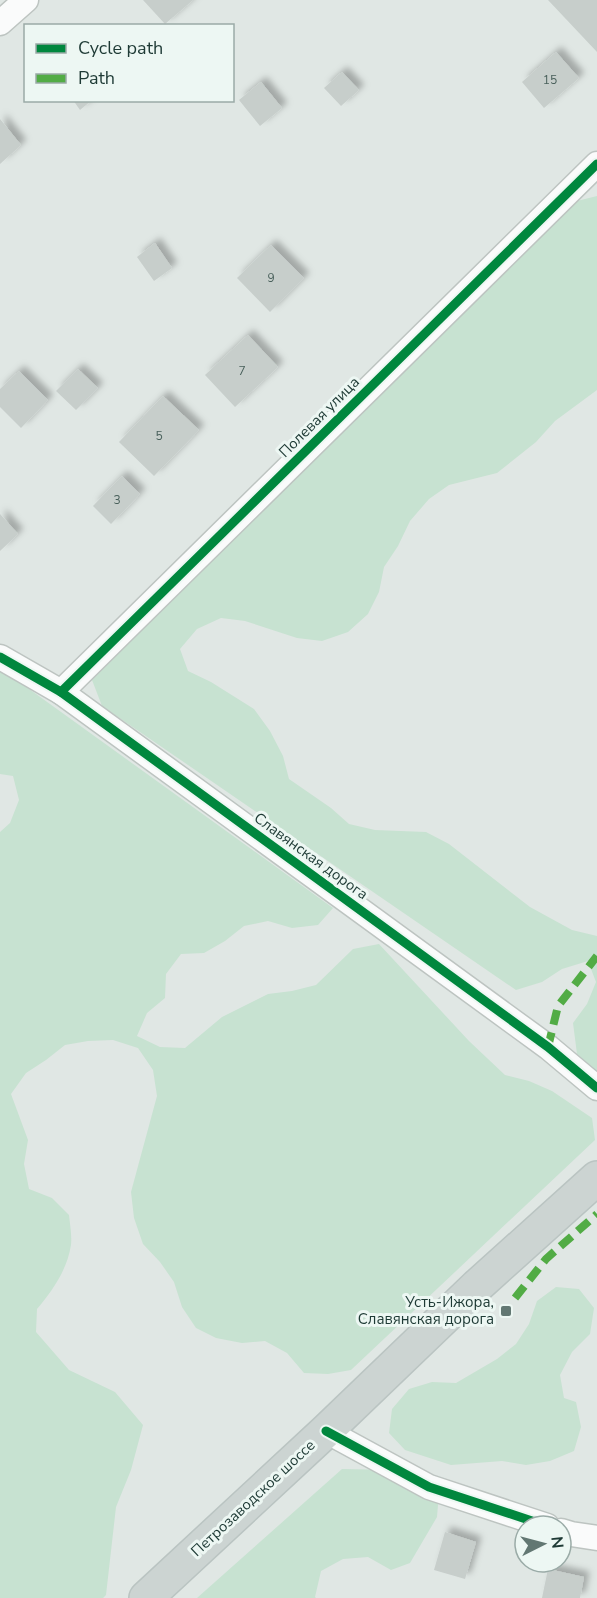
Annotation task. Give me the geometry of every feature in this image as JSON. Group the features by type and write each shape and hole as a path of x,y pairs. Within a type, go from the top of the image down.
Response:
{"main road":[{"name":"Петрозаводское шоссе","path":"146,1598 326,1431 477,1286 597,1178"}],"street":[{"path":"0,23 26,0"},
{"name":"Полевая улица","path":"61,692 597,164"},
{"name":"Славянская дорога","path":"0,657 61,692 548,1047 597,1088"},
{"path":"326,1431 429,1487 513,1515"},
{"path":"573,1533 597,1538"}],"green space":[{"path":"597,196 597,390 555,421 536,442 497,473 449,485 429,499 410,521 398,546 384,567 379,592 368,614 348,632 322,641 297,638 245,621 221,618 197,629 180,649 188,671 211,682 254,709 270,731 283,756 289,779 331,808 349,824 375,830 426,832 449,844 530,907 572,930 597,936 597,1072 577,1054 573,1023 587,1004 596,982 588,961 562,969 542,982 516,990 102,706 92,680 565,204"},
{"path":"0,668 333,908 318,925 292,928 268,921 244,926 225,941 204,953 181,954 166,974 165,998 147,1013 137,1036 160,1047 185,1048 222,1017 268,994 316,985 353,949 379,944 469,1041 505,1075 529,1081 552,1091 592,1118 595,1140 351,1370 328,1374 304,1373 287,1353 265,1341 242,1343 216,1338 196,1328 182,1307 174,1282 143,1244 134,1218 131,1192 157,1096 153,1070 138,1048 113,1040 65,1045 26,1073 11,1094 28,1140 24,1164 29,1189 52,1198 69,1215 71,1238 69,1254 63,1271 37,1309 36,1332 69,1370 115,1392 143,1425 131,1470 116,1507 106,1595 103,1598 0,1598 0,832 10,823 19,800 13,776 0,774"},
{"path":"556,1287 579,1289 594,1308 590,1334 572,1352 560,1375 564,1398 576,1402 581,1427 574,1451 550,1461 526,1465 502,1461 451,1465 405,1450 389,1433 392,1409 409,1389 432,1382 456,1383 497,1359 516,1344 529,1324 537,1301"},
{"path":"342,1469 396,1470 439,1493 437,1517 410,1563 391,1570 368,1557 343,1559 321,1571 316,1598 197,1598"}],"building":[{"path":"143,0 193,0 165,24"},
{"path":"548,0 597,0 597,52"},
{"path":"556,52 579,78 544,108 522,82"},
{"path":"342,72 359,90 341,106 324,88"},
{"path":"261,82 282,108 260,126 239,100"},
{"path":"74,102 90,102 80,110"},
{"path":"0,119 21,145 0,164"},
{"path":"155,243 172,268 154,281 137,257"},
{"path":"271,245 304,278 270,312 237,278"},
{"path":"248,335 278,367 235,407 205,375"},
{"path":"78,369 98,388 76,410 56,391"},
{"path":"19,371 48,400 21,428 0,407 0,389"},
{"path":"163,396 199,430 154,476 119,442"},
{"path":"122,476 140,494 111,524 93,506"},
{"path":"0,514 18,534 0,551"},
{"path":"445,1532 476,1542 465,1579 434,1570"},
{"path":"547,1574 570,1574 584,1577 580,1598 542,1598"}],"marked path":[{"path":"548,1047 558,1006 597,956"},
{"path":"515,1298 546,1259 597,1214"}],"cycle path":[{"path":"61,692 597,164"},
{"path":"0,657 61,692 548,1047 597,1088"},
{"path":"326,1431 429,1487 513,1515"}],"place":[{"name":"Усть-Ижора, Славянская дорога","path":"506,1311"}]}
